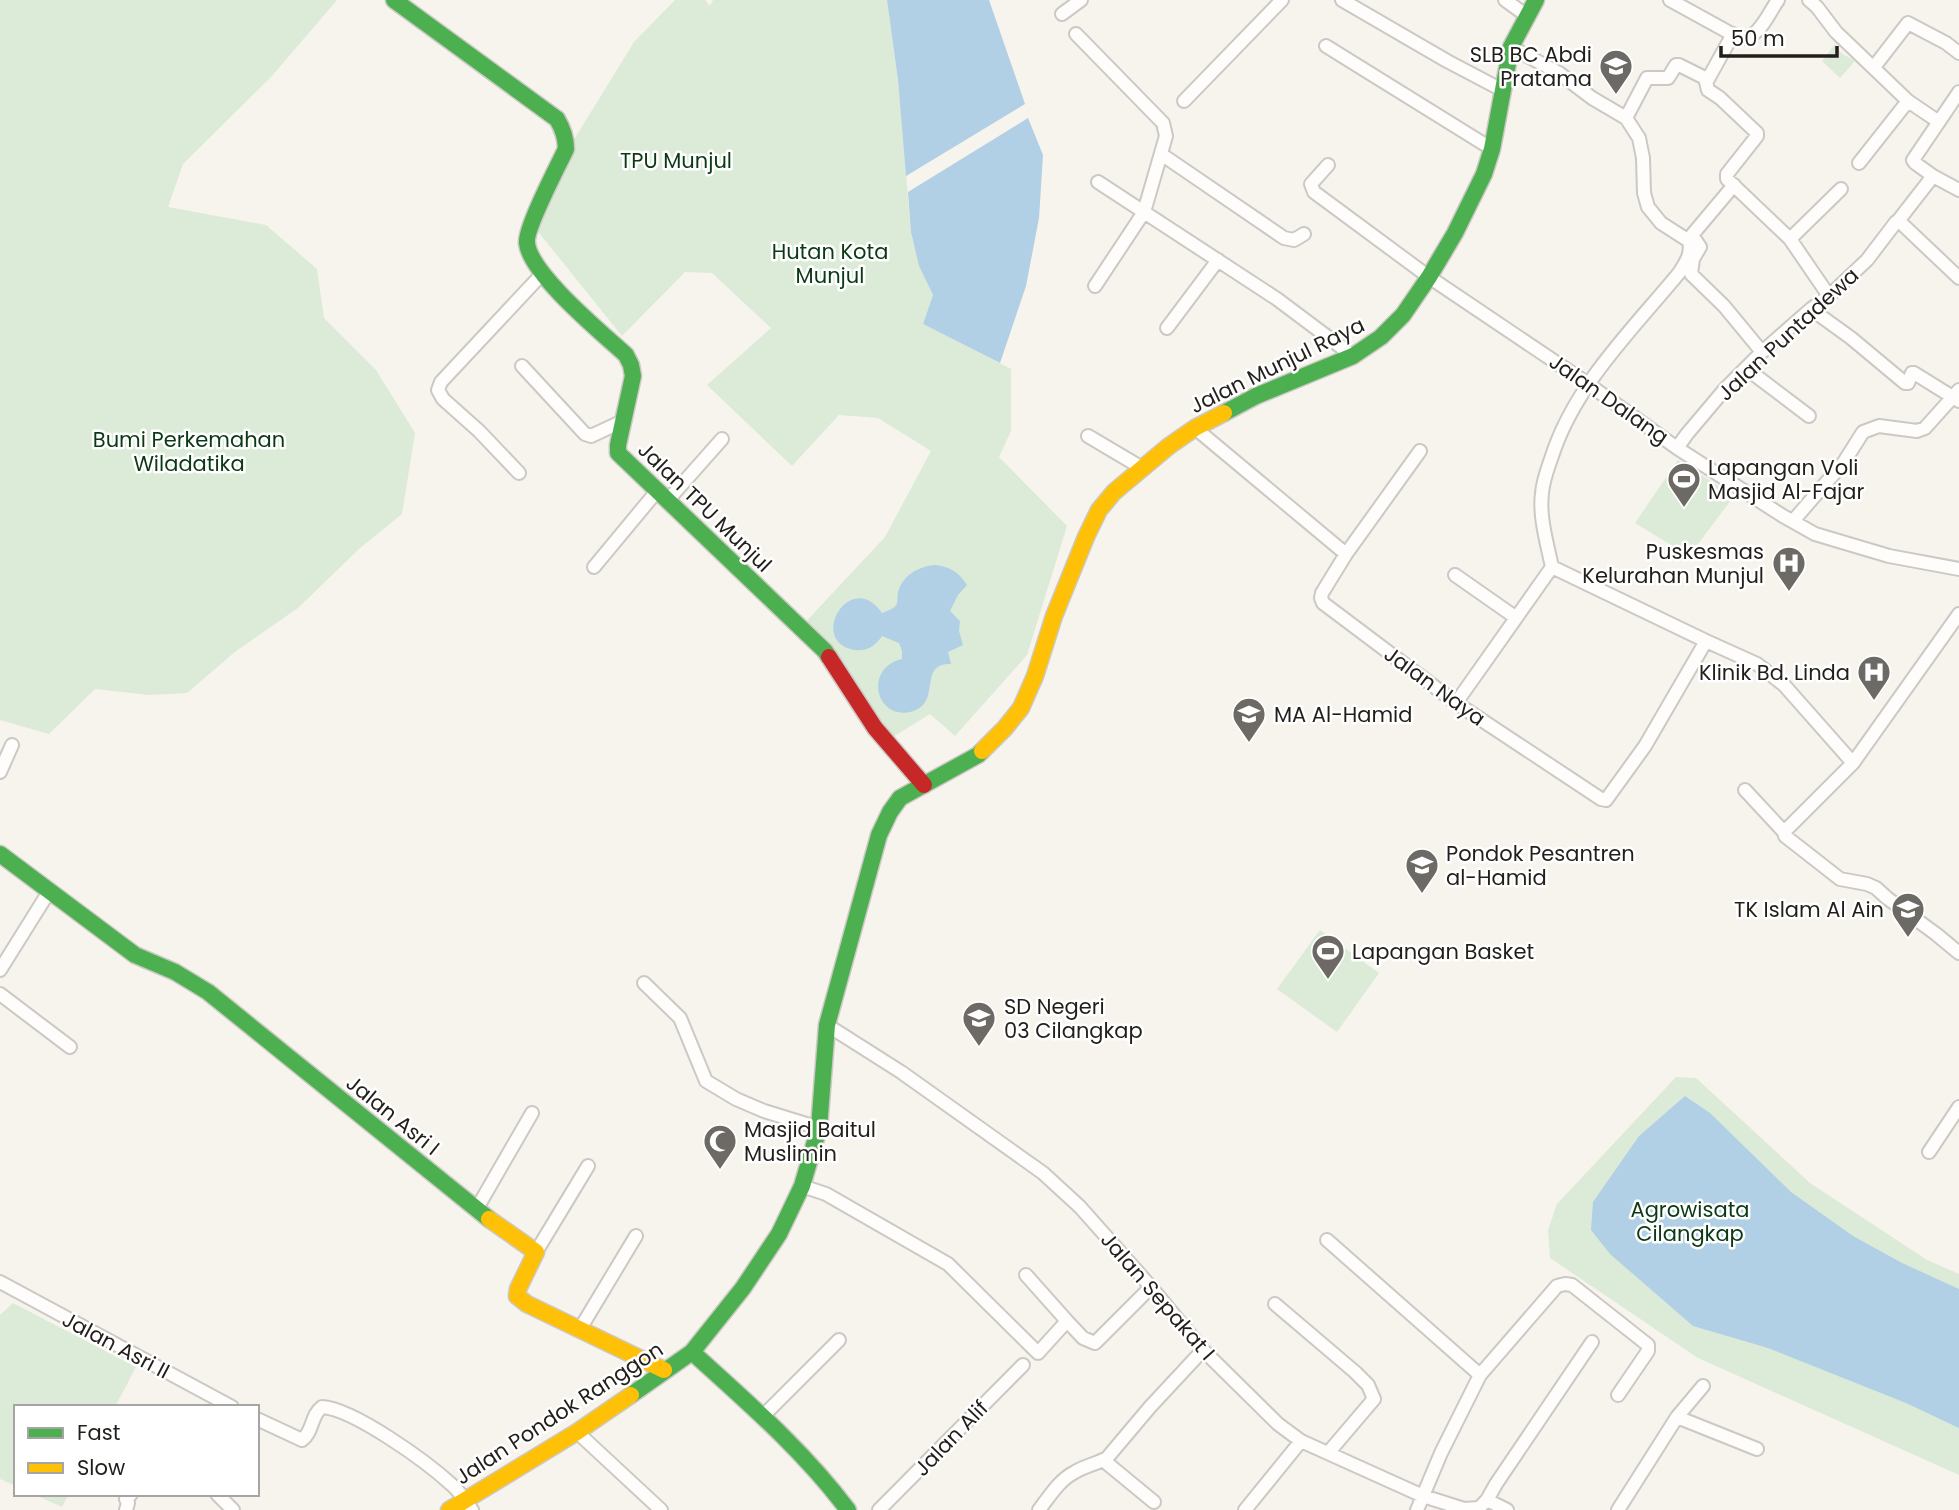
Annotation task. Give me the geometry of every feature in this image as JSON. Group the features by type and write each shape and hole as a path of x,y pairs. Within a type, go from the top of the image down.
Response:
{"street":[{"name":"Jalan TPU Munjul","path":"394,0 557,119 564,128 566,149 529,229 527,243 543,273 625,355 631,365 633,376 618,453 825,651 875,728 924,785"},
{"path":"1062,14 1081,0"},
{"path":"1184,101 1282,0"},
{"path":"1342,0 1504,91"},
{"path":"1505,0 1527,16"},
{"name":"Jalan Munjul Raya","path":"924,785 978,755 1021,708 1086,537 1099,510 1114,492 1195,428 1256,396 1353,356 1381,337 1403,315 1455,233 1484,174 1492,149 1511,47 1536,0"},
{"path":"1670,0 1739,38 1746,39 1755,34 1778,0"},
{"path":"1809,0 1836,32 1908,101 1939,122"},
{"path":"1874,67 1907,23 1946,43 1959,53"},
{"path":"1076,34 1163,123 1166,136 1144,212 1095,286"},
{"path":"1733,34 1706,81 1708,90 1720,98 1757,136 1727,174 1727,179 1790,239 1829,296"},
{"path":"1326,46 1492,149"},
{"path":"1456,703 1552,567 1541,494 1545,476 1574,405 1588,384 1679,273 1691,248 1689,241 1661,223 1648,207 1644,193 1643,158 1639,138 1626,118 1592,98 1559,73 1511,47"},
{"path":"1626,118 1647,78 1668,78 1676,65 1679,65 1706,81"},
{"path":"1959,92 1913,160 1933,176 1959,190"},
{"path":"1859,163 1908,101"},
{"path":"1161,154 1284,238 1294,240 1304,234"},
{"name":"Jalan Dalang","path":"1328,165 1311,184 1314,192 1429,277 1757,501 1815,534 1876,552 1959,569"},
{"name":"Jalan Puntadewa","path":"1677,447 1726,389 1762,352 1867,260 1933,176"},
{"path":"1098,182 1277,299 1353,356"},
{"path":"1734,185 1692,235 1700,247 1693,259 1691,274 1724,306 1762,352"},
{"path":"1790,239 1841,189"},
{"path":"1898,221 1958,275"},
{"path":"1167,328 1219,260"},
{"path":"519,473 438,390 441,382 543,273"},
{"path":"1793,521 1844,462 1863,432 1879,426 1917,431 1924,428 1957,397 1914,373 1908,383 1905,383 1811,309"},
{"path":"522,366 585,434 591,436 623,421"},
{"path":"1748,369 1809,416"},
{"path":"1195,428 1346,554 1420,451"},
{"path":"1088,436 1142,468"},
{"path":"594,568 663,495 722,439"},
{"name":"Jalan Naya","path":"1346,554 1322,593 1323,603 1456,703 1601,799 1606,800 1645,746 1706,641"},
{"path":"1552,567 1756,664 1774,676 1853,763"},
{"path":"1455,575 1515,617"},
{"path":"1784,832 1853,763 1959,614"},
{"path":"0,772 12,745"},
{"name":"Jalan Pondok Ranggon","path":"449,1510 469,1505 692,1352 743,1288 779,1234 802,1186 819,1128 827,1025 879,835 890,811 900,798 924,785"},
{"path":"1745,790 1785,836 1840,879 1876,888 1959,953"},
{"name":"Jalan Asri I","path":"0,854 135,955 175,972 208,992 476,1210 536,1252"},
{"path":"0,970 50,890"},
{"path":"643,983 680,1018 706,1082 764,1111 819,1128"},
{"path":"0,994 70,1047"},
{"name":"Jalan Sepakat I","path":"827,1025 901,1072 1043,1173 1080,1207 1203,1350 1278,1424 1301,1441 1423,1496 1464,1509 1479,1508 1487,1500"},
{"path":"1929,1152 1959,1107"},
{"path":"476,1210 532,1113"},
{"path":"588,1166 536,1252 517,1296 527,1304 664,1370"},
{"path":"802,1186 826,1194 948,1264 1038,1353 1067,1321"},
{"path":"580,1329 636,1236"},
{"path":"1327,1240 1480,1375"},
{"path":"1026,1275 1083,1338 1095,1343 1151,1287"},
{"name":"Jalan Asri II","path":"0,1282 228,1405"},
{"path":"1417,1510 1441,1453 1480,1375 1557,1286 1572,1285 1648,1345 1648,1351 1618,1395"},
{"path":"1275,1304 1355,1373 1373,1392 1374,1399 1328,1452"},
{"path":"762,1417 839,1340"},
{"path":"1506,1510 1487,1500 1592,1342"},
{"path":"1039,1510 1073,1472 1103,1460 1203,1350"},
{"path":"692,1352 802,1453 831,1485 848,1510"},
{"name":"Jalan Alif","path":"879,1510 1023,1365"},
{"path":"1618,1510 1677,1417 1703,1386"},
{"path":"259,1420 304,1440 317,1411 322,1407 338,1410 397,1442 453,1485 469,1505"},
{"path":"1677,1417 1757,1448"},
{"path":"577,1432 661,1510"},
{"path":"1245,1510 1301,1441"},
{"path":"1103,1460 1154,1502"},
{"path":"219,1496 233,1510"}],"green space":[{"name":"Bumi Perkemahan Wiladatika","path":"0,0 337,0 271,77 183,164 168,207 266,225 317,269 324,318 376,370 415,433 402,514 360,548 298,608 236,651 187,693 149,695 95,689 49,734 0,720"},
{"path":"675,0 705,0 710,6 713,0 887,0 898,80 911,232 919,266 933,295 923,324 1011,369 1011,431 999,457 1067,526 1027,655 955,736 930,714 893,737 833,650 799,629 885,537 931,451 878,418 839,415 792,466 707,385 771,328 712,273 685,272 622,336 536,229 570,146 634,42"},
{"path":"1835,44 1841,53 1855,61 1840,78 1822,61"},
{"name":"Lapangan Voli Masjid Al-Fajar","path":"1678,460 1734,496 1689,556 1635,523"},
{"name":"Lapangan Basket","path":"1320,930 1379,973 1337,1032 1277,989"},
{"name":"Agrowisata Cilangkap","path":"1676,1077 1696,1078 1810,1183 1927,1260 1959,1274 1959,1475 1698,1358 1550,1258 1548,1230 1557,1204"},
{"path":"13,1303 136,1367 116,1405 14,1405 14,1485 0,1479 0,1315"},
{"path":"37,1496 68,1496 62,1507"}],"water":[{"path":"887,0 989,0 1025,104 906,176 898,80"},
{"path":"1028,118 1043,155 1039,218 1026,286 1000,363 923,324 933,295 919,266 911,232 908,192"},
{"path":"934,565 953,570 967,585 950,611 960,621 959,631 963,645 948,652 951,664 941,665 935,670 926,701 920,708 910,712 898,712 882,701 879,682 882,672 890,664 902,659 899,643 882,636 871,647 855,650 841,644 834,634 834,623 838,611 847,602 858,598 870,601 882,613 892,609 897,604 900,586 907,577 917,570"},
{"name":"Agrowisata Cilangkap","path":"1685,1096 1710,1113 1791,1192 1853,1236 1902,1263 1959,1289 1959,1428 1906,1403 1768,1348 1693,1326 1610,1254 1591,1230 1593,1202 1639,1136"}],"traffic: fast":[{"path":"394,0 557,119 564,133 566,149 536,212 527,243 531,256 553,286 626,355 631,365 633,376 618,453 829,657"},
{"path":"1224,413 1256,396 1353,356 1381,337 1403,315 1455,233 1484,174 1492,149 1511,47 1536,0"},
{"path":"631,1395 692,1352 743,1288 779,1234 802,1186 819,1128 827,1025 879,835 900,798 982,751"},
{"path":"0,854 135,955 175,972 208,992 489,1219"},
{"path":"692,1352 793,1447 848,1510"}],"traffic: slow":[{"path":"982,751 1021,708 1035,676 1054,616 1099,510 1114,492 1169,446 1224,413"},
{"path":"489,1219 536,1252 517,1296 527,1304 664,1370"},
{"path":"449,1510 577,1432 631,1395"}],"traffic: jam":[{"path":"829,657 875,728 924,785"}],"place":[{"name":"SLB BC Abdi Pratama","path":"1616,96"},
{"name":"Lapangan Voli Masjid Al-Fajar","path":"1684,509"},
{"name":"Puskesmas Kelurahan Munjul","path":"1789,593"},
{"name":"Klinik Bd. Linda","path":"1874,702"},
{"name":"MA Al-Hamid","path":"1249,744"},
{"name":"Pondok Pesantren al-Hamid","path":"1422,895"},
{"name":"TK Islam Al Ain","path":"1908,939"},
{"name":"Lapangan Basket","path":"1328,981"},
{"name":"SD Negeri 03 Cilangkap","path":"979,1048"},
{"name":"Masjid Baitul Muslimin","path":"720,1171"}],"park label":[{"name":"TPU Munjul","path":"676,160"},
{"name":"Hutan Kota Munjul","path":"830,263"}]}
